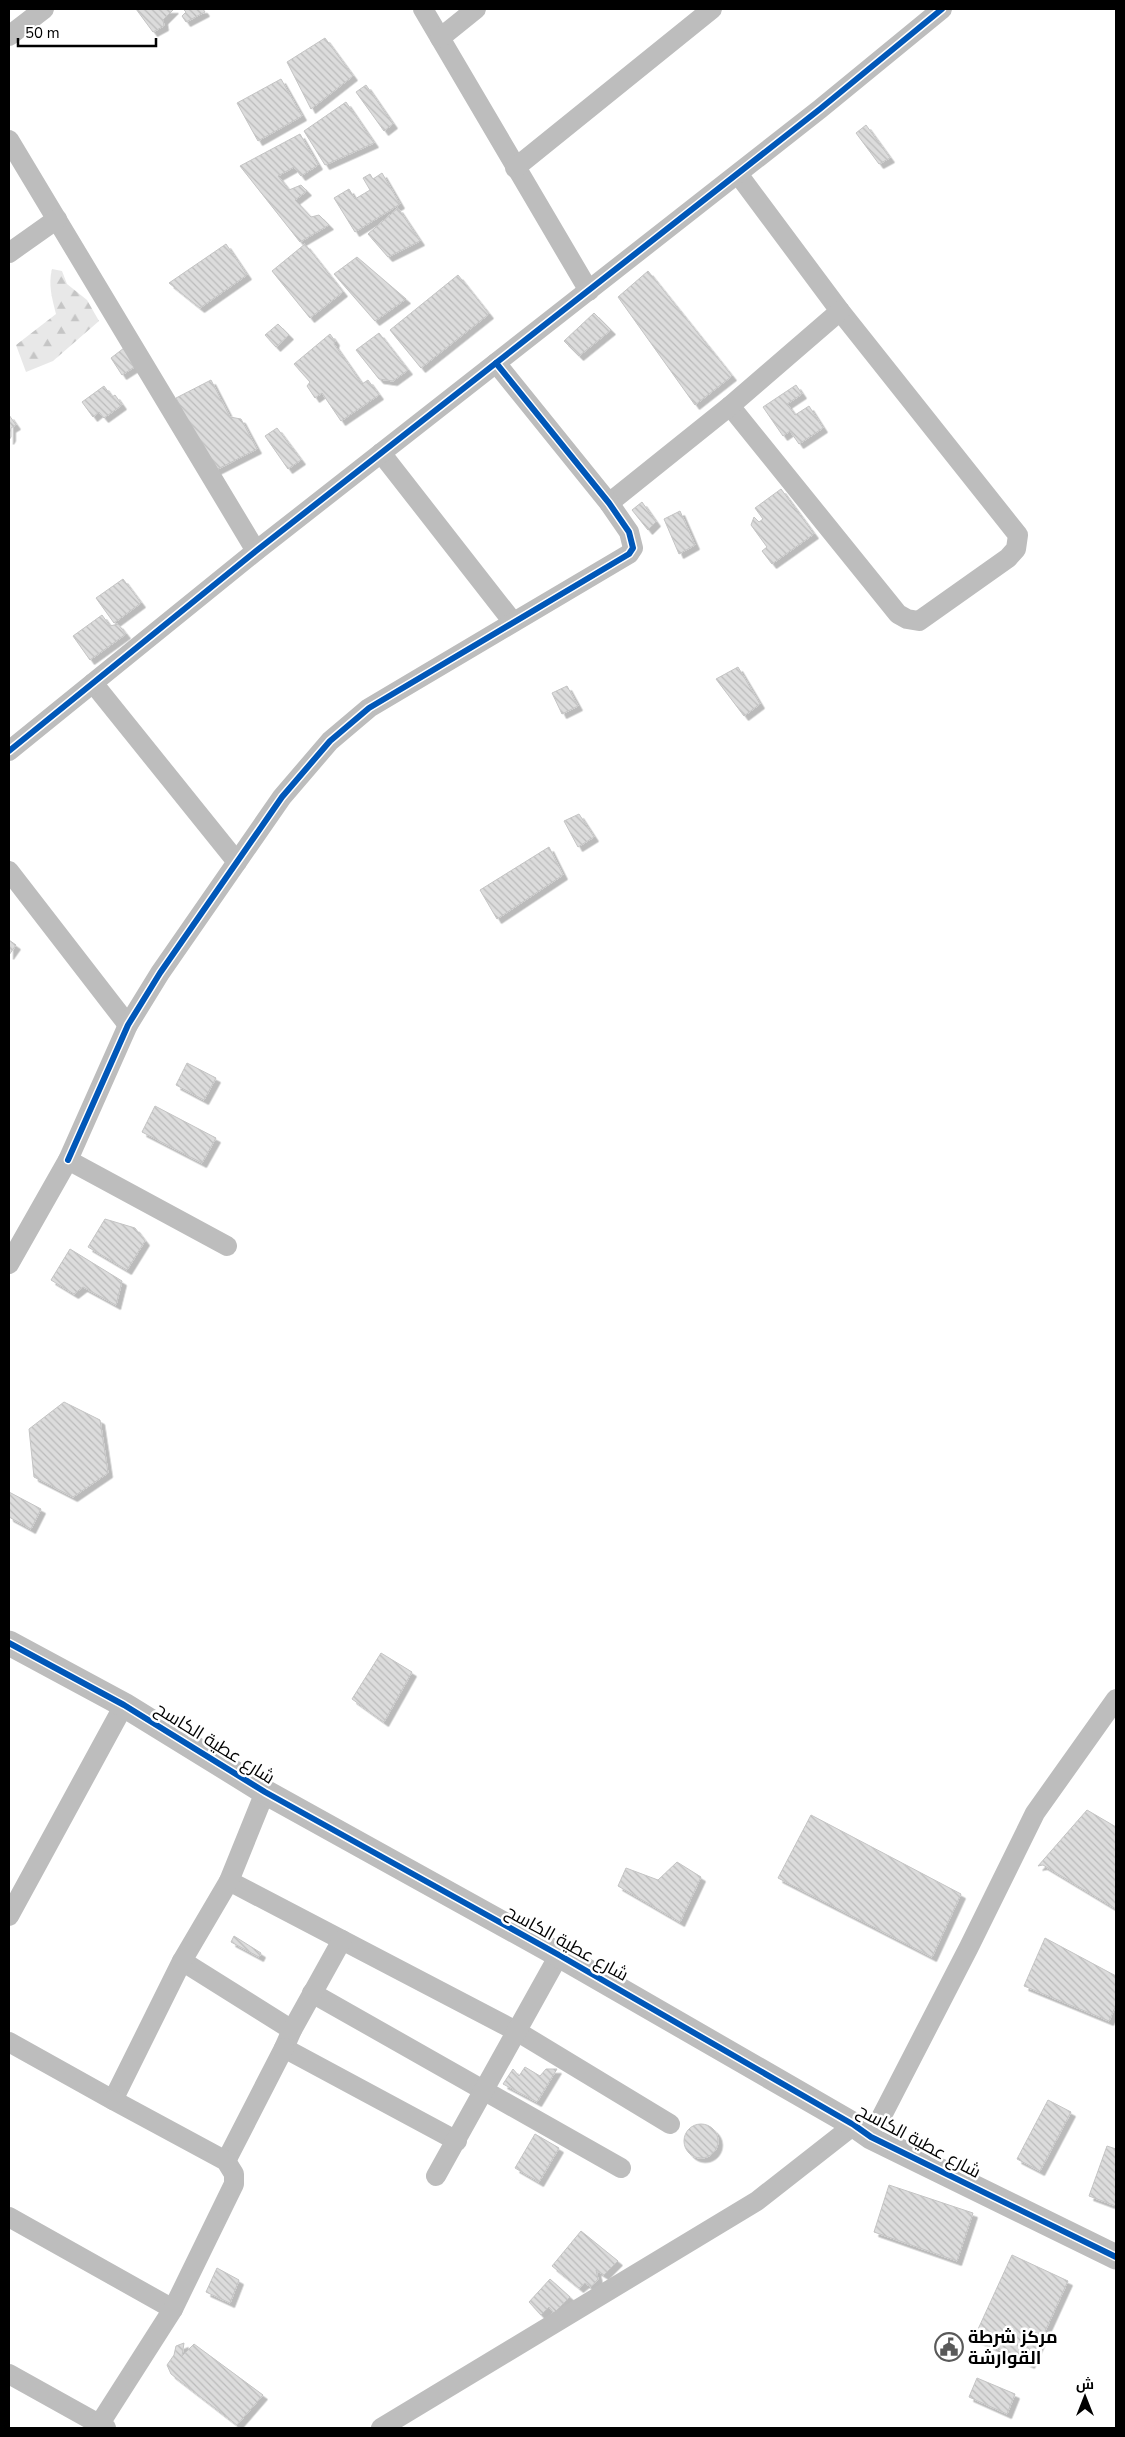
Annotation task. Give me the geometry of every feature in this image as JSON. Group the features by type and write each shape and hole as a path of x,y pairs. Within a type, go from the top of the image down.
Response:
{"street":[{"path":"9,36 44,9"},
{"path":"422,9 588,291"},
{"path":"440,38 476,9"},
{"path":"514,168 712,9"},
{"path":"9,751 256,551 738,174 942,9"},
{"path":"9,140 256,551"},
{"path":"730,406 898,614 903,617 919,621 1008,558 1016,549 1018,535 840,311 738,174"},
{"path":"9,253 57,219"},
{"path":"609,503 730,406 840,311"},
{"path":"9,1264 68,1160 128,1025 160,973 282,797 330,741 369,708 629,554 632,548 629,532 609,503 496,363"},
{"path":"381,453 514,622"},
{"path":"93,683 237,862"},
{"path":"9,871 128,1025"},
{"path":"68,1160 227,1246"},
{"name":"شارع عطية الكاسح","path":"9,1643 124,1705 265,1792 559,1955 862,2131 1116,2257"},
{"path":"380,2428 757,2201 862,2131 969,1947 1035,1812 1116,1699"},
{"path":"9,1916 124,1705"},
{"path":"113,2100 182,1961 229,1881 265,1792"},
{"path":"229,1881 518,2032 670,2124"},
{"path":"226,2161 312,1993 342,1940"},
{"path":"436,2176 518,2032 559,1955"},
{"path":"182,1961 288,2039 457,2141"},
{"path":"312,1993 621,2168"},
{"path":"9,2042 226,2161 234,2174 234,2184 173,2308 101,2427 9,2374"},
{"path":"9,2217 173,2308"}],"green space":[{"path":"52,269 62,271 67,284 87,300 99,321 53,361 26,372 16,345 56,314 50,286"}],"building":[{"path":"136,9 174,9 163,20 164,26 153,32"},
{"path":"183,9 203,9 205,12 186,22 182,16 186,12"},
{"path":"325,38 353,76 311,109 287,62"},
{"path":"281,79 302,116 258,141 237,103"},
{"path":"366,85 393,124 384,131 356,92"},
{"path":"346,102 374,143 325,165 304,131"},
{"path":"866,125 890,158 879,164 856,133"},
{"path":"300,134 318,165 301,176 294,167 278,176 289,190 301,185 307,191 295,200 311,217 319,215 329,225 300,242 240,166"},
{"path":"382,173 400,204 355,232 334,198 349,189 355,199 370,190 363,178 370,174 373,179"},
{"path":"398,208 420,241 388,257 368,234"},
{"path":"226,244 247,275 200,308 169,283"},
{"path":"305,244 343,292 310,318 272,271"},
{"path":"357,257 406,299 375,321 334,274"},
{"path":"648,271 732,376 695,405 618,297"},
{"path":"458,275 489,314 421,368 390,330"},
{"path":"594,313 611,330 579,356 564,341"},
{"path":"278,324 289,335 276,347 265,335"},
{"path":"379,333 408,370 393,381 379,379 356,350"},
{"path":"330,334 335,341 334,344 362,384 368,380 379,395 341,421 322,393 315,398 307,386 310,382 294,364"},
{"path":"124,348 136,366 122,375 111,358"},
{"path":"211,380 230,417 241,419 257,449 214,471 176,398"},
{"path":"796,385 802,394 787,404 795,415 809,406 823,428 799,444 790,431 783,436 763,407"},
{"path":"104,386 112,397 115,395 122,405 104,418 99,412 93,417 82,402"},
{"path":"9,415 16,425 11,428 9,440"},
{"path":"277,428 301,460 288,469 265,436"},
{"path":"781,489 814,534 772,564 762,551 767,547 751,525 754,517 759,522 763,519 755,508"},
{"path":"642,502 656,522 648,530 632,510"},
{"path":"680,511 695,545 679,554 664,519"},
{"path":"123,579 141,603 114,623 96,598"},
{"path":"102,615 110,626 118,624 126,634 90,660 73,636"},
{"path":"738,667 760,704 744,716 716,679"},
{"path":"567,686 578,706 562,714 552,693"},
{"path":"579,814 594,837 578,847 564,821"},
{"path":"549,847 563,875 497,919 480,890"},
{"path":"9,940 16,945 9,955"},
{"path":"187,1063 216,1078 204,1100 176,1085"},
{"path":"155,1106 216,1138 202,1163 142,1132"},
{"path":"105,1219 135,1228 145,1241 127,1270 88,1247"},
{"path":"70,1249 122,1281 116,1305 83,1287 74,1294 51,1280"},
{"path":"64,1402 100,1420 108,1473 73,1497 34,1477 29,1429"},
{"path":"9,1492 41,1509 31,1529 9,1517"},
{"path":"381,1653 412,1672 384,1722 352,1699"},
{"path":"1087,1810 1116,1827 1116,1909 1043,1865 1038,1866"},
{"path":"811,1815 961,1894 932,1957 778,1878"},
{"path":"677,1862 701,1877 680,1922 618,1886 626,1868 658,1880"},
{"path":"234,1936 261,1953 259,1957 231,1942"},
{"path":"1045,1938 1116,1976 1116,2005 1109,2021 1024,1986"},
{"path":"525,2067 540,2076 546,2069 557,2069 537,2102 503,2084 513,2069 519,2076"},
{"path":"1048,2100 1071,2112 1040,2171 1017,2159"},
{"path":"701,2124 713,2129 718,2141 713,2153 701,2158 689,2153 684,2141 689,2129"},
{"path":"535,2134 559,2148 539,2182 515,2168"},
{"path":"1107,2146 1116,2149 1116,2206 1089,2196"},
{"path":"889,2185 973,2213 957,2261 874,2232"},
{"path":"581,2231 618,2261 604,2275 596,2270 598,2279 591,2287 585,2283 579,2288 552,2266"},
{"path":"1012,2255 1068,2281 1030,2364 974,2338"},
{"path":"217,2268 239,2280 230,2303 206,2292"},
{"path":"550,2279 570,2297 554,2313 549,2307 541,2315 529,2302"},
{"path":"184,2343 182,2356 194,2344 263,2395 237,2425 171,2374 167,2365 174,2355 176,2346"},
{"path":"977,2378 1015,2394 1007,2414 969,2397"}],"cycle path":[{"path":"9,751 256,551 820,109 942,9"},
{"path":"68,1160 128,1025 160,973 282,797 330,741 369,708 629,554 633,548 629,532 609,503 496,363"},
{"path":"9,1643 124,1705 265,1792 559,1955 854,2125 871,2137 1116,2257"}],"place":[{"name":"مركز شرطة القوارشة","path":"949,2347"}]}
